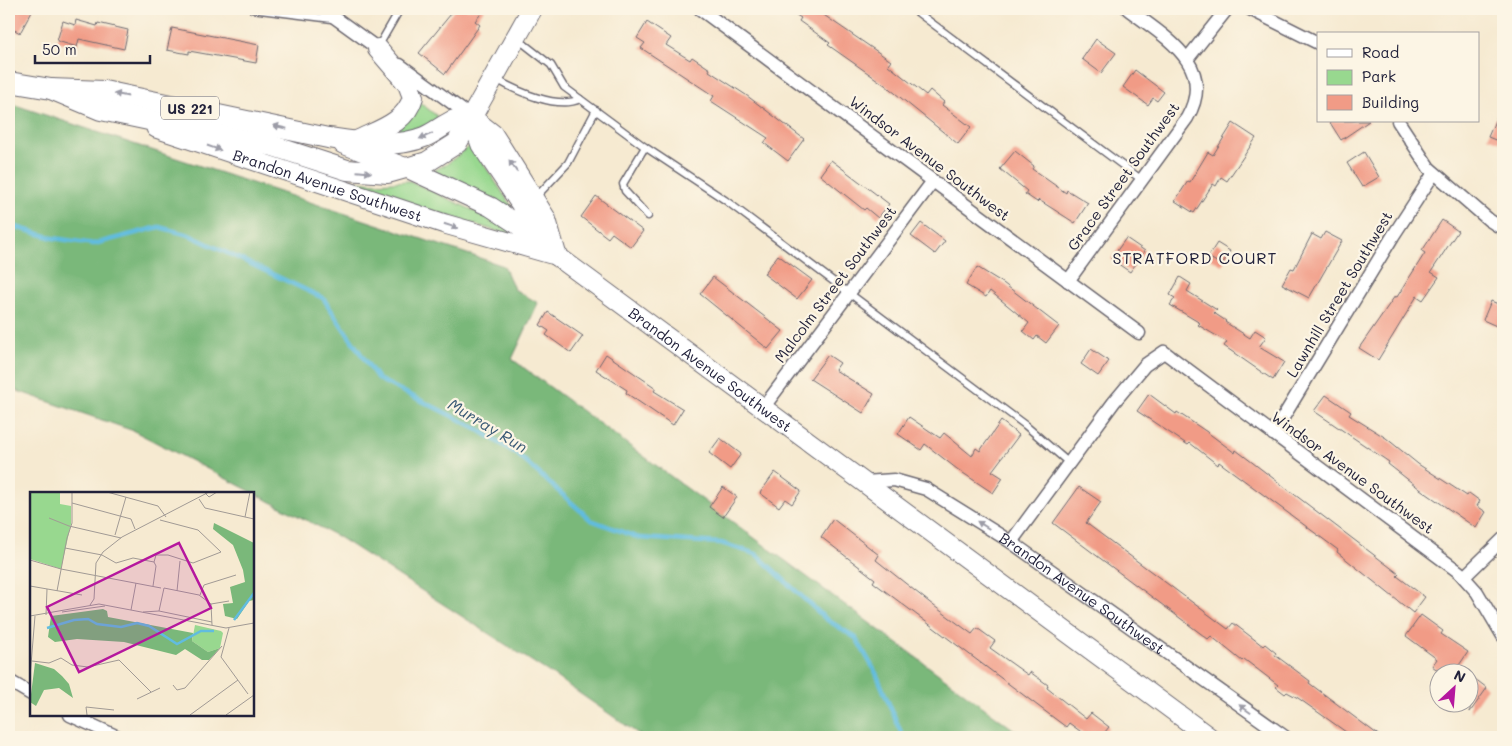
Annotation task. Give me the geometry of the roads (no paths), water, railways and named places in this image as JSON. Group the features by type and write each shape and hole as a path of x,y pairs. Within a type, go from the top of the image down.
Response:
{"main road":[{"name":"US 221","path":"328,138 386,144 408,142 424,138 452,121 470,116 532,9"},
{"path":"355,142 399,120 408,112 413,97 408,84 378,48"},
{"name":"Brandon Avenue Southwest","path":"9,82 51,90 104,91 328,138 410,169 490,207 517,224 557,256 1209,737"},
{"name":"Brandon Avenue Southwest","path":"51,90 101,110 454,226 513,245 557,256"},
{"name":"Brandon Avenue Southwest","path":"101,110 273,146 347,170 388,173 410,169 435,158 457,143 466,131 470,116"},
{"path":"470,116 493,134 534,198 546,218 557,256"},
{"path":"470,116 481,146 557,256"}],"street":[{"path":"323,9 470,116"},
{"name":"Windsor Avenue Southwest","path":"700,9 1139,333"},
{"path":"1128,9 1178,47 1188,58 1227,9"},
{"path":"1250,9 1317,42"},
{"name":"Grace Street Southwest","path":"1068,281 1192,111 1196,97 1196,83 1188,58"},
{"path":"1399,122 1434,173 1489,220 1503,229"},
{"name":"Lawnhill Street Southwest","path":"1273,434 1393,236 1434,173"},
{"name":"Malcolm Street Southwest","path":"763,408 933,181"},
{"name":"Windsor Avenue Southwest","path":"1069,463 1145,365 1164,352 1464,577 1477,592 1503,636"},
{"path":"1011,542 1069,463"},
{"name":"Brandon Avenue Southwest","path":"865,482 894,480 926,489 1011,542 1285,737"},
{"path":"1464,577 1503,539"},
{"path":"9,681 30,693"},
{"path":"72,716 118,737"}],"lane":[{"path":"252,9 338,20"},
{"path":"378,48 400,9"},
{"path":"913,9 1142,180"},
{"path":"516,38 551,65 564,87 645,147 725,200 849,292 1025,425 1069,463"},
{"path":"493,77 529,97 573,102 580,99"},
{"path":"534,198 542,193 568,163 596,110"},
{"path":"645,147 623,184 625,191 648,216"}],"waterway":[{"name":"Murray Run","path":"9,225 53,238 94,244 159,227 189,235 323,298 378,379 474,427 517,454 591,520 639,538 721,543 756,554 826,619 856,638 876,673 903,737"}],"district":[{"name":"STRATFORD COURT","path":"1195,257"}]}
